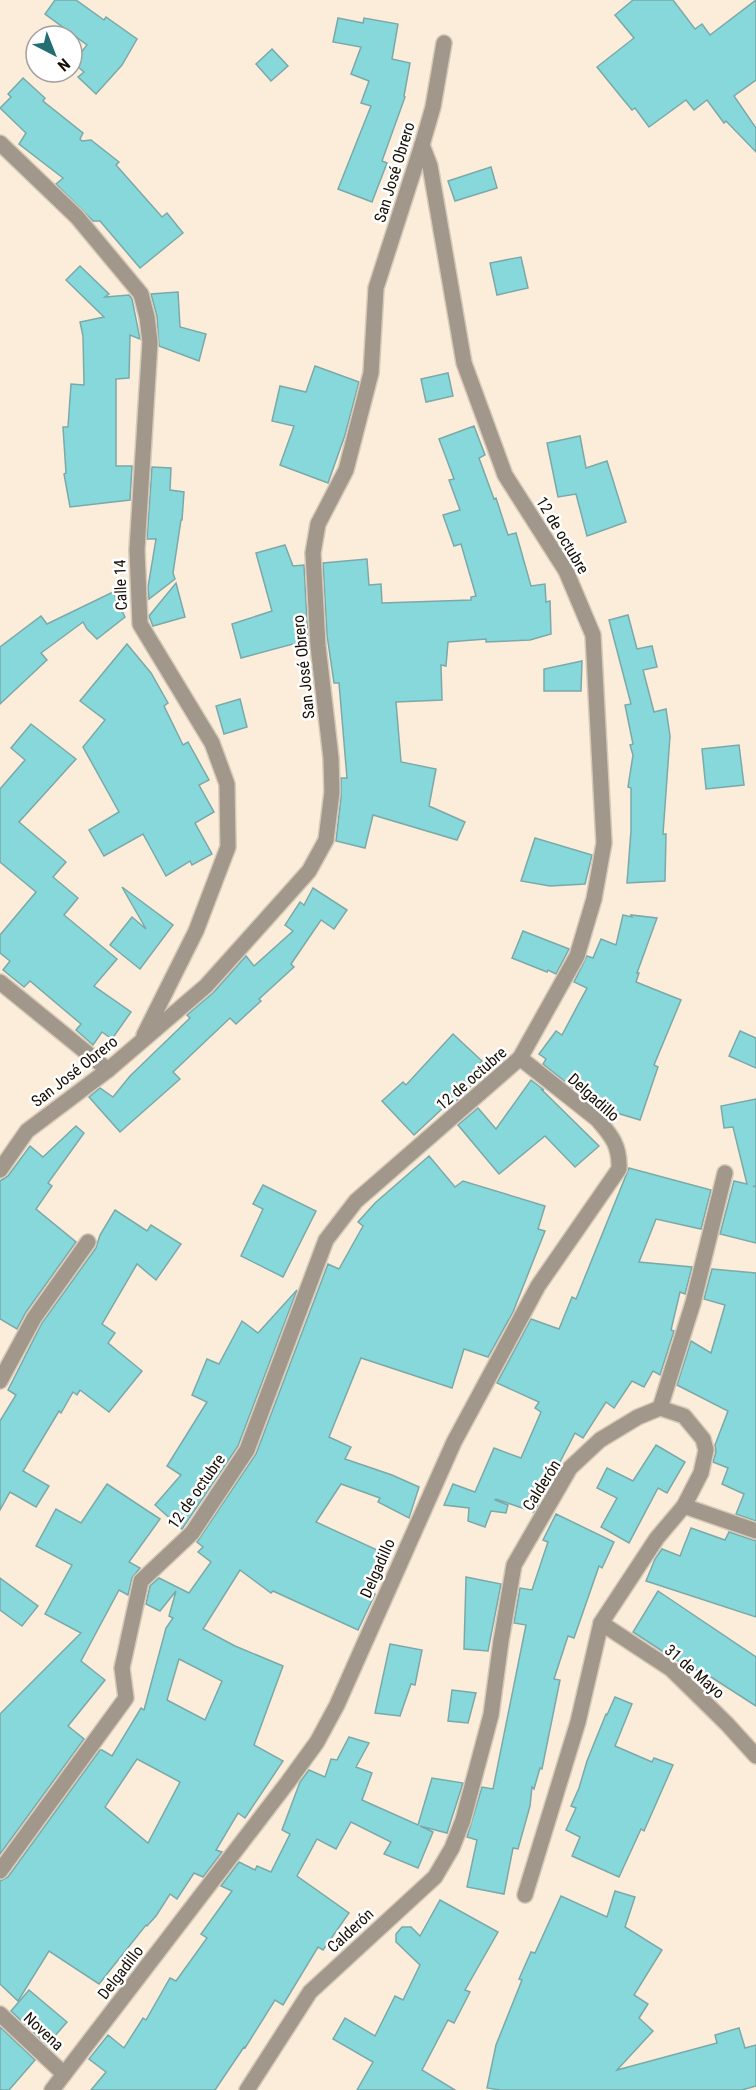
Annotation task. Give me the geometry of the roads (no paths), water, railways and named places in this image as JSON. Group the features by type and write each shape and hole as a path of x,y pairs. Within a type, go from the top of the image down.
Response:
{"street":[{"name":"San José Obrero","path":"0,1170 27,1131 108,1070 206,986 309,871 326,840 332,792 331,758 318,646 313,553 318,524 346,470 371,373 376,288 433,107 444,43"},
{"name":"Calle 14","path":"0,143 77,218 141,294 150,342 137,550 140,624 212,743 227,784 228,847 196,931 141,1040"},
{"name":"12 de octubre","path":"0,1871 126,1698 123,1668 141,1581 192,1533 247,1450 326,1240 357,1201 520,1058 577,956 596,888 604,843 593,634 566,571 505,475 464,363 430,166 422,145"},
{"path":"0,982 108,1070"},
{"name":"Delgadillo","path":"52,2090 317,1742 337,1705 454,1442 538,1286 619,1169 620,1154 608,1131 597,1119 520,1058"},
{"path":"525,1895 578,1722 601,1623 657,1538 684,1506 701,1473 706,1450 703,1439 684,1416 660,1408 693,1303 725,1173"},
{"path":"0,1381 34,1318 88,1242"},
{"name":"Calderón","path":"247,2090 310,1992 435,1878 452,1848 463,1820 491,1715 514,1565 570,1468 600,1440 638,1417 660,1408"},
{"path":"684,1506 756,1531"},
{"name":"31 de Mayo","path":"601,1623 671,1669 756,1756"},
{"name":"Novena","path":"0,2014 64,2074"}]}
